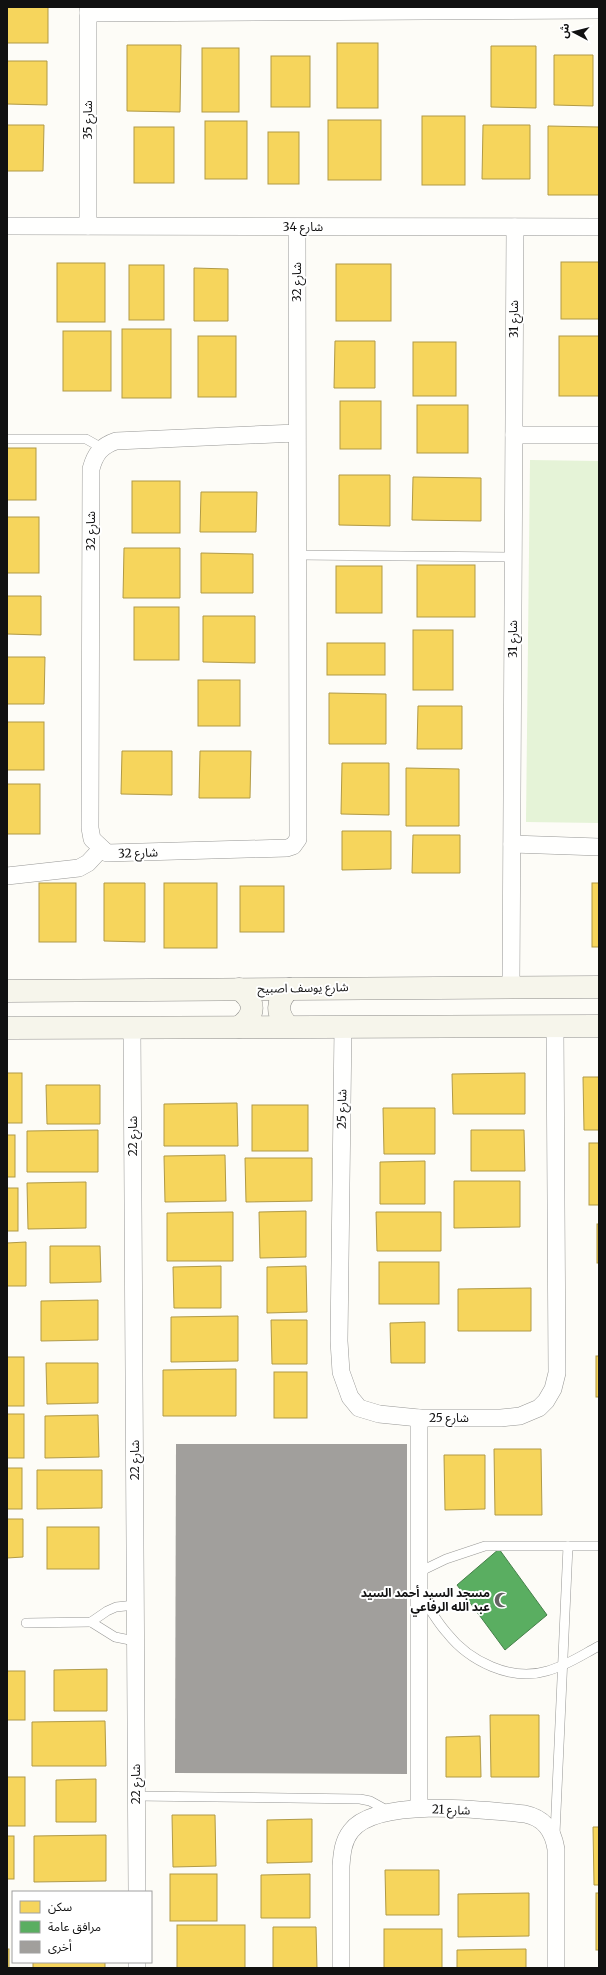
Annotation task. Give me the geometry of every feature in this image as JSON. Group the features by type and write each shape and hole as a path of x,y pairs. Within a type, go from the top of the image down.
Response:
{"street":[{"name":"شارع 35","path":"88,226 88,10 599,10"},
{"name":"شارع 34","path":"7,226 599,228"},
{"name":"شارع 32","path":"102,448 96,454 91,469 90,828 92,839 101,849 107,853 114,854 287,848 295,844 299,835 296,555 297,227"},
{"name":"شارع 31","path":"511,988 515,227"},
{"path":"102,448 116,441 296,433"},
{"path":"514,435 599,435"},
{"path":"512,844 599,847"},
{"path":"7,876 79,868 88,863 101,849"},
{"name":"شارع يوسف اصبيح","path":"7,991 599,987"},
{"path":"239,989 247,994 251,1003 252,1012 247,1021 239,1027"},
{"path":"288,1026 282,1020 278,1012 282,995 289,989"},
{"path":"7,1028 599,1026"},
{"name":"شارع 25","path":"343,1027 339,1341 341,1372 350,1397 359,1408 379,1414 419,1418 500,1418 520,1416 539,1408 546,1401 553,1389 557,1373 555,1027"},
{"name":"شارع 22","path":"132,1028 137,1891"},
{"path":"419,1418 419,1808"},
{"name":"شارع 21","path":"341,1968 340,1873 344,1845 351,1830 366,1819 390,1812 419,1808 504,1812 531,1815 538,1818 548,1826 554,1838 556,1848 556,1968"}],"lane":[{"path":"7,439 86,439 102,448"},
{"path":"296,555 513,557"},
{"path":"419,1572 446,1559 485,1546 599,1546"},
{"path":"554,1838 564,1666 568,1546"},
{"path":"419,1592 448,1635 463,1649 484,1663 507,1672 530,1674 546,1672 564,1666 599,1646"},
{"path":"91,1622 107,1611 116,1607 135,1605"},
{"path":"26,1623 91,1622 115,1637 135,1641"},
{"path":"136,1796 360,1799 370,1801 390,1812"}],"green space":[{"path":"530,460 599,461 599,823 526,822"}],"building: سكن":[{"path":"7,7 48,7 48,43 7,43"},
{"path":"337,43 378,43 378,108 337,108"},
{"path":"127,45 181,45 180,112 127,111"},
{"path":"491,46 536,46 536,108 491,107"},
{"path":"202,48 239,48 239,112 202,112"},
{"path":"554,55 593,55 593,106 554,105"},
{"path":"271,56 310,56 310,107 271,107"},
{"path":"7,61 47,61 47,105 7,104"},
{"path":"422,116 465,116 465,185 422,185"},
{"path":"328,120 381,120 381,180 328,180"},
{"path":"205,121 247,121 247,179 205,179"},
{"path":"7,125 44,125 43,171 7,171"},
{"path":"483,125 530,125 530,179 482,179"},
{"path":"548,126 599,127 599,195 548,195"},
{"path":"134,127 174,127 174,183 134,183"},
{"path":"268,132 299,132 299,184 268,184"},
{"path":"561,262 599,262 599,319 561,319"},
{"path":"57,263 105,263 105,322 57,322"},
{"path":"336,264 391,264 391,321 336,321"},
{"path":"129,265 164,265 164,320 129,320"},
{"path":"194,268 228,269 228,321 194,321"},
{"path":"122,329 171,329 171,398 122,398"},
{"path":"63,331 111,331 111,391 63,391"},
{"path":"198,336 236,336 236,397 198,397"},
{"path":"559,336 599,336 599,396 559,396"},
{"path":"335,341 375,341 375,388 334,388"},
{"path":"413,342 456,342 456,396 413,396"},
{"path":"340,401 381,401 381,449 340,449"},
{"path":"417,405 468,405 468,453 417,453"},
{"path":"7,448 36,448 36,500 7,500"},
{"path":"339,475 390,475 390,526 339,525"},
{"path":"413,477 481,478 481,521 412,520"},
{"path":"132,481 180,481 180,533 132,533"},
{"path":"201,492 257,492 256,532 200,532"},
{"path":"7,517 39,517 39,573 7,573"},
{"path":"124,548 180,548 180,598 123,598"},
{"path":"201,553 253,554 253,593 201,593"},
{"path":"417,565 475,565 475,617 417,617"},
{"path":"336,566 382,566 382,613 336,613"},
{"path":"7,596 41,596 41,635 7,634"},
{"path":"134,607 179,607 179,660 134,660"},
{"path":"203,616 255,616 255,663 203,662"},
{"path":"413,630 453,630 453,690 413,690"},
{"path":"327,643 385,643 385,675 327,675"},
{"path":"7,657 45,657 44,704 7,704"},
{"path":"198,680 240,680 240,726 198,726"},
{"path":"329,693 386,694 386,744 329,744"},
{"path":"418,706 462,706 462,749 417,749"},
{"path":"7,722 44,722 44,770 7,770"},
{"path":"122,751 172,751 172,795 121,794"},
{"path":"200,751 251,751 250,798 199,798"},
{"path":"342,763 389,763 389,815 341,814"},
{"path":"406,768 459,769 459,826 406,826"},
{"path":"7,784 40,784 40,834 7,834"},
{"path":"342,831 391,831 391,869 342,870"},
{"path":"413,835 460,835 460,873 412,873"},
{"path":"39,883 76,883 76,942 39,942"},
{"path":"104,883 145,883 145,942 104,941"},
{"path":"164,883 217,883 217,948 164,948"},
{"path":"592,883 599,883 599,947 592,947"},
{"path":"240,886 284,886 284,932 240,932"},
{"path":"7,1073 22,1073 22,1123 7,1123"},
{"path":"525,1073 525,1114 453,1114 452,1074"},
{"path":"583,1077 599,1077 599,1130 584,1130"},
{"path":"46,1085 100,1085 100,1124 47,1124"},
{"path":"237,1103 238,1146 164,1146 164,1104"},
{"path":"252,1105 308,1105 308,1151 252,1151"},
{"path":"383,1108 435,1108 435,1154 384,1154"},
{"path":"98,1130 98,1172 27,1172 27,1131"},
{"path":"471,1130 524,1130 525,1171 471,1171"},
{"path":"7,1135 15,1135 15,1177 7,1177"},
{"path":"589,1143 599,1143 599,1205 589,1205"},
{"path":"225,1155 226,1201 165,1202 164,1156"},
{"path":"245,1158 312,1158 312,1201 246,1202"},
{"path":"425,1161 425,1204 380,1204 380,1162"},
{"path":"454,1181 520,1181 520,1227 454,1228"},
{"path":"86,1182 86,1228 28,1229 27,1183"},
{"path":"7,1188 18,1188 18,1231 7,1231"},
{"path":"306,1211 306,1257 260,1258 259,1212"},
{"path":"233,1212 233,1261 167,1261 167,1213"},
{"path":"376,1212 441,1212 441,1251 377,1251"},
{"path":"597,1224 599,1224 599,1263 597,1263"},
{"path":"26,1242 26,1286 7,1286 7,1243"},
{"path":"50,1246 100,1246 101,1282 50,1283"},
{"path":"379,1262 439,1262 439,1304 379,1304"},
{"path":"221,1266 221,1308 174,1308 173,1267"},
{"path":"306,1266 307,1312 267,1313 267,1267"},
{"path":"531,1288 531,1331 458,1331 458,1289"},
{"path":"98,1300 98,1340 41,1341 41,1301"},
{"path":"238,1316 238,1361 171,1362 171,1317"},
{"path":"271,1320 307,1320 307,1364 272,1364"},
{"path":"425,1322 425,1363 391,1363 390,1323"},
{"path":"596,1356 599,1356 599,1397 596,1397"},
{"path":"7,1357 24,1357 24,1406 7,1406"},
{"path":"46,1363 98,1363 98,1403 47,1404"},
{"path":"236,1369 236,1416 163,1416 163,1370"},
{"path":"274,1372 307,1372 307,1418 274,1418"},
{"path":"7,1414 24,1414 24,1458 7,1458"},
{"path":"98,1415 99,1457 45,1458 45,1416"},
{"path":"494,1449 541,1449 542,1515 495,1515"},
{"path":"444,1455 485,1455 485,1509 445,1510"},
{"path":"7,1468 22,1468 22,1509 7,1509"},
{"path":"37,1470 102,1470 102,1508 37,1509"},
{"path":"7,1519 23,1519 23,1557 7,1558"},
{"path":"47,1527 99,1527 99,1569 47,1569"},
{"path":"107,1669 107,1711 54,1711 54,1670"},
{"path":"7,1671 25,1671 25,1720 7,1720"},
{"path":"490,1715 539,1715 539,1777 491,1777"},
{"path":"105,1721 106,1766 32,1766 32,1722"},
{"path":"480,1736 481,1777 446,1777 446,1737"},
{"path":"7,1777 25,1777 25,1826 7,1826"},
{"path":"96,1779 96,1822 56,1822 56,1780"},
{"path":"172,1815 215,1815 216,1866 173,1867"},
{"path":"312,1819 312,1862 267,1863 267,1820"},
{"path":"593,1827 599,1827 599,1885 594,1885"},
{"path":"106,1835 106,1881 34,1882 34,1836"},
{"path":"7,1836 14,1836 14,1879 7,1879"},
{"path":"385,1870 439,1870 439,1915 386,1915"},
{"path":"170,1874 217,1874 217,1921 170,1921"},
{"path":"310,1874 310,1918 261,1918 261,1875"},
{"path":"529,1893 529,1936 458,1937 458,1894"},
{"path":"596,1893 599,1893 599,1950 596,1950"},
{"path":"177,1925 245,1925 245,1968 177,1968"},
{"path":"273,1927 316,1927 317,1968 273,1968"},
{"path":"384,1929 442,1929 442,1968 384,1968"},
{"path":"7,1949 9,1949 9,1968 7,1968"},
{"path":"526,1949 526,1968 457,1968 457,1950"},
{"path":"33,1963 105,1963 105,1968 33,1968"}],"building: مرافق عامة":[{"name":"مسجد السيد أحمد السيد عبد الله الرفاعي","path":"499,1549 547,1615 505,1650 457,1585"}],"building: أخرى":[{"path":"176,1444 407,1444 407,1774 175,1773"}],"place":[{"name":"مسجد السيد أحمد السيد عبد الله الرفاعي","path":"502,1600"}]}
